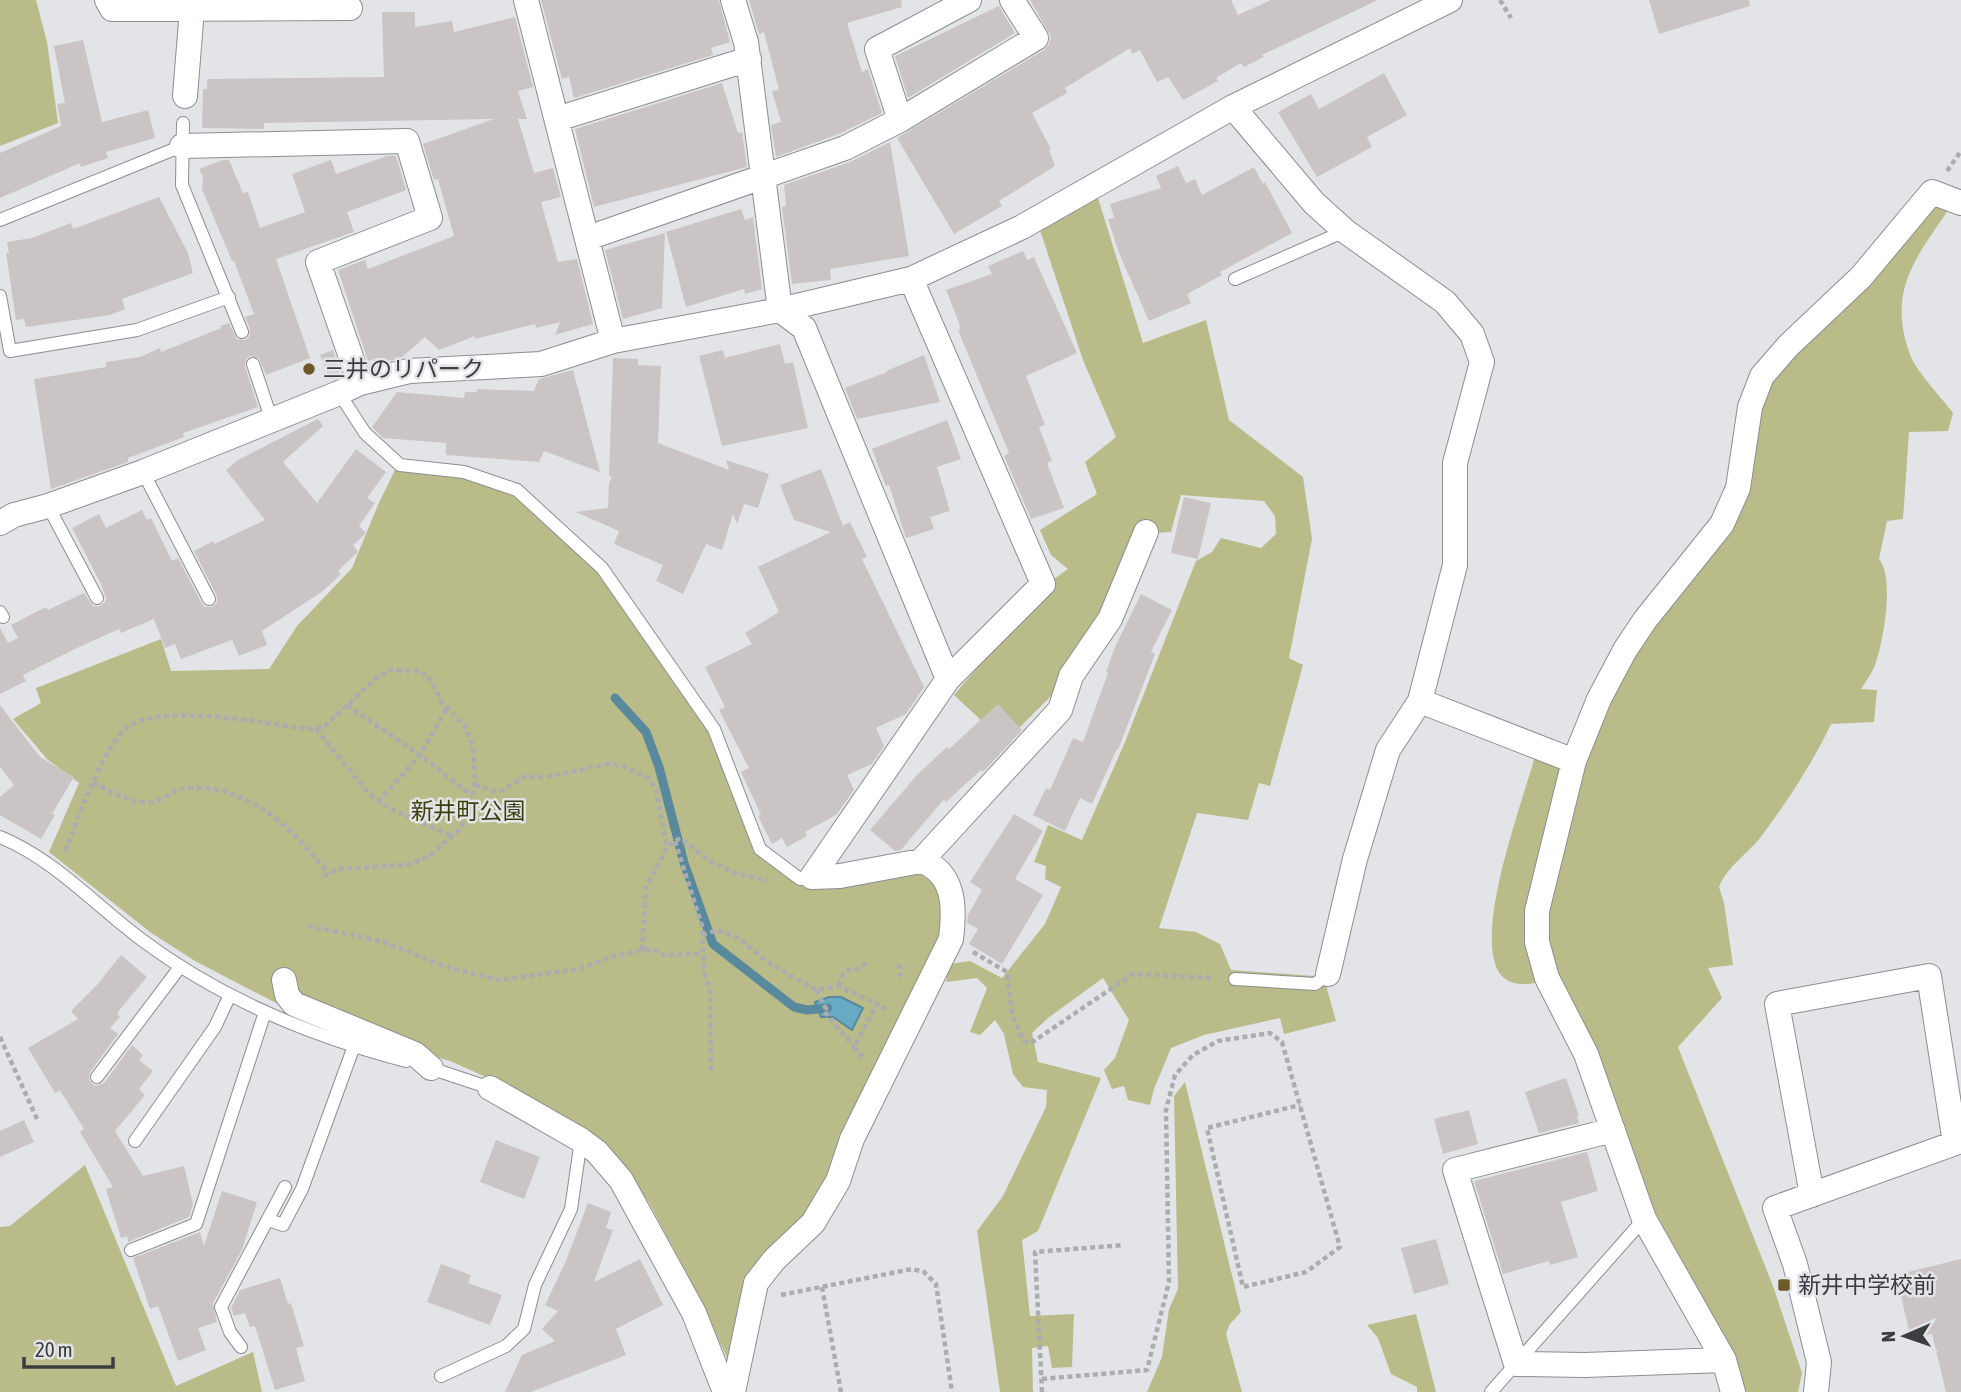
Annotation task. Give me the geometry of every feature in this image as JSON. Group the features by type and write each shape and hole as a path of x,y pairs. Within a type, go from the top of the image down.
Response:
{"street":[{"path":"107,0 112,9 193,4 350,8"},
{"path":"526,0 613,341"},
{"path":"733,0 747,42 780,310 804,327 948,679"},
{"path":"900,120 877,49 969,0"},
{"path":"588,238 845,148 900,120 1036,38 1012,0"},
{"path":"0,523 14,515 48,506 143,472 350,388 409,372 541,364 613,341 780,310 911,279 1022,227 1233,107 1450,0"},
{"path":"185,96 193,4"},
{"path":"557,118 748,59"},
{"path":"1233,107 1314,202 1345,231 1445,302 1472,334 1482,362 1455,463 1455,565 1420,701 1388,750 1355,859 1328,974"},
{"path":"182,135 407,141 430,218 318,262 350,388"},
{"path":"1733,1392 1724,1360 1644,1219 1586,1054 1547,978 1537,942 1536,912 1574,761 1599,699 1625,650 1646,620 1722,524 1738,488 1750,407 1762,376 1788,346 1861,277 1932,192 1961,204"},
{"path":"806,878 948,679 1043,584 911,279"},
{"path":"921,861 1060,710 1071,676 1110,619 1146,532"},
{"path":"1420,701 1574,761"},
{"path":"733,1392 756,1283 774,1260 813,1223 838,1181 852,1139 951,939 952,896 942,873 933,865 921,861 840,876 806,878"},
{"path":"1811,1195 1777,1004 1929,976 1958,1142 1775,1208 1795,1264 1819,1363 1816,1392"},
{"path":"284,980 286,995 294,1004 415,1054 431,1068"},
{"path":"490,1088 581,1140 597,1152 621,1180 694,1313 725,1392"},
{"path":"1613,1130 1455,1170 1516,1364 1724,1360"}],"lane":[{"path":"0,220 182,135 182,186 242,332"},
{"path":"1234,279 1345,231"},
{"path":"0,296 10,351 137,330 229,297"},
{"path":"253,364 272,421"},
{"path":"350,388 365,433 400,465 464,472 516,490 602,568 714,729 760,849 806,878"},
{"path":"143,472 209,599"},
{"path":"48,506 97,598"},
{"path":"0,837 14,842 56,871 141,939 200,981 279,1019 354,1046 490,1088"},
{"path":"97,1077 180,967"},
{"path":"1235,979 1315,984 1328,974"},
{"path":"135,1141 215,1027 230,995"},
{"path":"131,1250 196,1224 265,1012"},
{"path":"268,1220 283,1225 302,1189 354,1046"},
{"path":"441,1376 506,1346 524,1329 535,1285 570,1209 581,1140"},
{"path":"241,1347 230,1332 221,1307 285,1187"},
{"path":"1491,1392 1644,1219"}],"path":[{"path":"1500,0 1511,18"},
{"path":"56,871 104,757 127,728 145,718 206,716 324,727 389,670 420,671 431,680 440,700 465,727 473,747 472,807 460,829 428,857 407,864 338,869 320,878"},
{"path":"347,705 420,755 473,797"},
{"path":"378,802 420,755 447,708"},
{"path":"316,728 378,802 452,836"},
{"path":"474,785 493,791 503,790 524,776 546,777 608,764 623,766 649,779 656,790 667,847"},
{"path":"93,783 140,803 158,801 170,792 190,788 244,797 262,808 306,845 328,874"},
{"path":"642,950 646,888 667,847 680,838 711,862 738,874 785,883 806,878"},
{"path":"675,841 702,926 704,972 710,988 711,1074"},
{"path":"308,926 381,941 450,968 499,979 579,969 614,956 642,950 651,949 664,955 703,954"},
{"path":"702,935 718,930 739,938 769,963 816,990 826,1009 824,1011 854,1047"},
{"path":"951,939 1007,972 1012,1015 1024,1041 1031,1043 1133,974 1235,979"},
{"path":"839,986 842,974 863,967 867,962"},
{"path":"816,990 839,986 911,1021"},
{"path":"1042,1379 1147,1370 1169,1282 1166,1110 1175,1075 1193,1055 1218,1041 1270,1033 1282,1042 1300,1105 1340,1247 1306,1272 1243,1287 1207,1128 1300,1105"},
{"path":"0,1037 37,1119"},
{"path":"1042,1392 1035,1252 1124,1245"},
{"path":"752,1301 912,1269 924,1272 936,1284 952,1392"},
{"path":"822,1287 841,1392"}],"green space":[{"path":"0,0 36,0 47,42 58,123 0,146"},
{"path":"1098,198 1143,343 1206,320 1229,420 1303,477 1312,539 1289,658 1303,665 1270,786 1259,783 1248,820 1197,813 1159,928 1196,932 1220,944 1231,970 1313,976 1322,971 1336,1021 1284,1034 1280,1018 1204,1035 1171,1048 1150,1105 1128,1100 1124,1086 1112,1089 1104,1070 1115,1058 1129,1020 1103,978 1032,1033 1038,1062 1101,1078 1038,1231 1022,1240 1030,1316 1074,1314 1072,1367 1052,1368 1048,1346 1032,1348 1033,1392 1000,1392 977,1231 1003,1196 1046,1107 1047,1090 1023,1087 1013,1074 1004,1034 995,1020 980,1035 970,1032 987,988 977,978 946,982 949,964 970,961 1002,978 1045,924 1061,887 1045,879 1046,866 1034,862 1048,825 1082,840 1125,742 1196,561 1212,552 1221,538 1261,548 1276,534 1275,516 1264,501 1181,495 1171,532 1137,534 1121,578 1053,694 1010,737 998,736 954,695 1050,582 1068,569 1051,555 1040,530 1097,494 1085,462 1116,437 1083,360 1040,230"},
{"path":"1931,198 1949,209 1925,244 1908,277 1903,295 1904,334 1914,363 1953,413 1948,431 1909,432 1903,519 1887,521 1879,559 1884,568 1887,595 1881,642 1874,668 1861,689 1877,690 1874,722 1831,724 1780,811 1722,880 1719,887 1733,965 1708,968 1722,998 1678,1047 1773,1286 1802,1373 1798,1392 1744,1392 1736,1357 1645,1194 1559,988 1545,940 1546,904 1580,764 1630,652 1726,526 1767,378"},
{"name":"新井町公園","path":"396,468 462,476 515,494 600,570 711,730 756,852 801,884 917,872 935,885 942,897 947,919 814,1206 794,1228 730,1364 691,1281 648,1201 602,1143 527,1095 450,1061 371,1038 274,1002 195,961 150,932 49,852 79,783 47,759 13,719 41,703 36,688 161,639 171,671 269,669 297,626 352,568"},
{"path":"1536,753 1562,762 1543,981 1521,984 1508,980 1498,971 1492,942 1493,917 1505,859"},
{"path":"1185,1082 1241,1312 1230,1324 1226,1334 1242,1392 1147,1392 1162,1357 1169,1309 1178,1289 1174,1096"},
{"path":"85,1165 176,1386 253,1352 262,1392 0,1392 0,1227 10,1226"},
{"path":"1416,1314 1436,1392 1417,1392 1417,1387 1391,1374 1378,1338 1367,1325"}],"water":[{"path":"829,997 841,997 863,1008 852,1030 833,1017 821,1017 815,1002"}],"building":[{"path":"541,0 719,0 730,42 711,48 713,55 574,98 569,77 562,79"},
{"path":"749,0 901,0 902,7 847,23 862,72 868,69 882,113 839,134 776,157 771,125 781,122 772,91 779,90 764,32 759,34"},
{"path":"1030,0 1231,0 1238,15 1271,0 1378,0 1262,55 1264,57 1244,67 1241,63 1216,78 1218,81 1183,100 1168,77 1157,82 1140,50 1132,54 1130,48 1065,88 1067,93 1032,113 1051,149 1049,150 1055,166 999,201 1002,206 954,234 897,138 1044,50 1051,37"},
{"path":"1649,0 1749,0 1750,6 1659,34"},
{"path":"999,6 1015,33 908,98 895,56"},
{"path":"382,12 415,12 415,27 452,21 454,32 515,17 533,87 518,91 527,119 518,119 534,173 553,168 561,197 541,202 558,262 577,259 593,324 555,335 560,322 536,328 535,324 475,339 475,336 439,350 425,337 401,358 380,363 378,358 368,361 338,270 365,260 368,269 454,236 438,179 434,180 423,144 494,119 264,123 264,129 202,128 203,89 207,89 207,79 384,77"},
{"path":"83,40 102,122 148,110 155,138 106,152 108,158 81,167 80,163 0,198 0,153 61,126 57,104 65,103 54,46"},
{"path":"1384,73 1407,115 1367,137 1372,147 1317,177 1278,112 1311,94 1319,109"},
{"path":"722,83 738,133 742,132 747,167 594,207 575,129"},
{"path":"890,142 909,256 830,269 831,280 792,284 782,207 786,206 784,185 850,162"},
{"path":"387,156 396,156 406,190 347,212 354,232 276,259 310,358 266,375 259,358 250,356 246,359 245,366 258,407 183,433 184,437 128,458 128,462 51,489 34,379 106,367 106,362 140,357 160,348 161,352 229,323 237,339 245,340 249,337 250,329 245,317 254,314 202,189 203,177 199,169 229,160 243,193 248,192 260,228 305,212 292,174 331,160 336,174"},
{"path":"1178,166 1186,183 1195,179 1202,195 1254,167 1292,233 1220,272 1222,275 1187,294 1191,303 1149,321 1119,253 1108,219 1114,218 1110,204 1161,188 1156,176"},
{"path":"159,197 188,253 193,273 122,299 125,309 110,315 26,327 24,319 16,320 6,253 9,253 7,242 32,238 71,223 73,229"},
{"path":"741,209 745,220 753,217 762,289 745,294 744,289 686,307 666,232"},
{"path":"665,233 662,308 623,319 605,250"},
{"path":"1023,251 1027,260 1034,257 1077,353 1026,376 1045,425 1039,427 1052,461 1047,463 1064,508 1031,519 1004,456 1009,453 958,330 959,323 946,290 992,274 988,266"},
{"path":"780,344 785,364 793,362 808,428 722,446 699,356 723,350 725,358"},
{"path":"333,350 340,372 329,377 320,355"},
{"path":"924,355 940,402 857,419 845,388"},
{"path":"613,358 638,359 638,365 661,366 658,443 729,470 726,460 769,474 758,508 744,504 737,524 733,514 722,550 706,544 683,594 656,581 663,565 614,544 619,531 576,512 608,508 612,477 609,476"},
{"path":"573,370 600,472 544,451 539,462 446,455 446,443 383,438 372,427 397,392 464,398 465,392 477,392 477,389 534,391 539,379"},
{"path":"318,419 323,426 283,462 317,503 356,449 386,472 367,498 375,503 359,526 366,533 353,545 358,552 338,571 341,574 323,591 262,631 267,645 239,656 232,640 181,659 175,644 165,648 154,619 121,633 119,629 77,648 23,675 26,681 0,694 0,628 8,643 18,638 11,625 46,607 48,610 84,593 93,606 100,606 105,602 101,584 72,528 99,514 106,528 142,510 147,520 151,518 172,561 178,558 202,604 212,607 217,603 217,596 194,551 265,520 226,470 238,460"},
{"path":"947,420 961,459 937,467 950,511 930,517 934,529 906,538 889,485 886,486 872,449"},
{"path":"821,469 843,526 850,522 867,557 862,559 924,687 906,714 876,728 884,746 872,764 847,775 854,790 836,815 805,832 807,836 787,847 782,838 772,844 758,816 761,815 741,772 749,768 719,710 725,707 705,667 752,644 745,633 779,612 758,567 831,532 794,520 780,485"},
{"path":"1184,497 1211,503 1198,559 1171,553"},
{"path":"1141,594 1172,610 1151,652 1155,654 1118,750 1092,804 1080,798 1065,831 1033,815 1046,788 1050,790 1073,738 1083,742 1115,647"},
{"path":"998,704 1022,730 986,769 982,772 981,770 946,802 944,799 901,850 895,851 870,830 917,775"},
{"path":"0,705 40,757 74,777 41,839 0,815 0,797 14,785 0,767"},
{"path":"1014,814 1043,831 1015,879 1043,895 1002,964 969,944 978,929 967,923 968,915 982,890 970,882"},
{"path":"121,955 147,977 117,1013 120,1017 110,1028 118,1034 90,1072 89,1080 95,1086 104,1083 132,1045 143,1055 139,1060 153,1071 139,1089 145,1095 115,1131 143,1176 184,1166 193,1204 189,1217 128,1242 127,1236 121,1238 106,1189 113,1187 80,1132 84,1129 60,1090 55,1093 28,1048 78,1019 71,1011"},
{"path":"1566,1078 1579,1123 1539,1133 1525,1092"},
{"path":"1469,1110 1478,1144 1443,1154 1434,1119"},
{"path":"24,1120 34,1142 0,1157 0,1131"},
{"path":"496,1140 540,1157 524,1199 480,1182"},
{"path":"1587,1152 1598,1191 1561,1202 1578,1257 1550,1265 1549,1261 1503,1274 1474,1181"},
{"path":"222,1191 257,1202 242,1250 213,1303 217,1322 198,1328 206,1350 178,1361 158,1306 150,1309 133,1258 200,1232 204,1246"},
{"path":"588,1203 611,1212 606,1228 613,1230 594,1282 640,1259 663,1305 616,1329 626,1355 531,1392 505,1392 522,1355 555,1341 542,1329 558,1311 545,1305 566,1261"},
{"path":"1436,1239 1449,1284 1414,1294 1401,1248"},
{"path":"1961,1259 1961,1392 1946,1392 1932,1334 1911,1339 1896,1275"},
{"path":"441,1264 471,1275 468,1283 502,1295 490,1325 427,1302"},
{"path":"280,1278 304,1346 296,1348 305,1381 275,1390 255,1326 250,1327 245,1313 234,1316 231,1308 240,1290"}],"waterway":[{"path":"615,698 646,732 659,767 684,863 713,944 794,1007 807,1010 828,1008"}],"place":[{"name":"三井のリパーク","path":"309,369"},
{"name":"新井中学校前","path":"1784,1285"}]}
